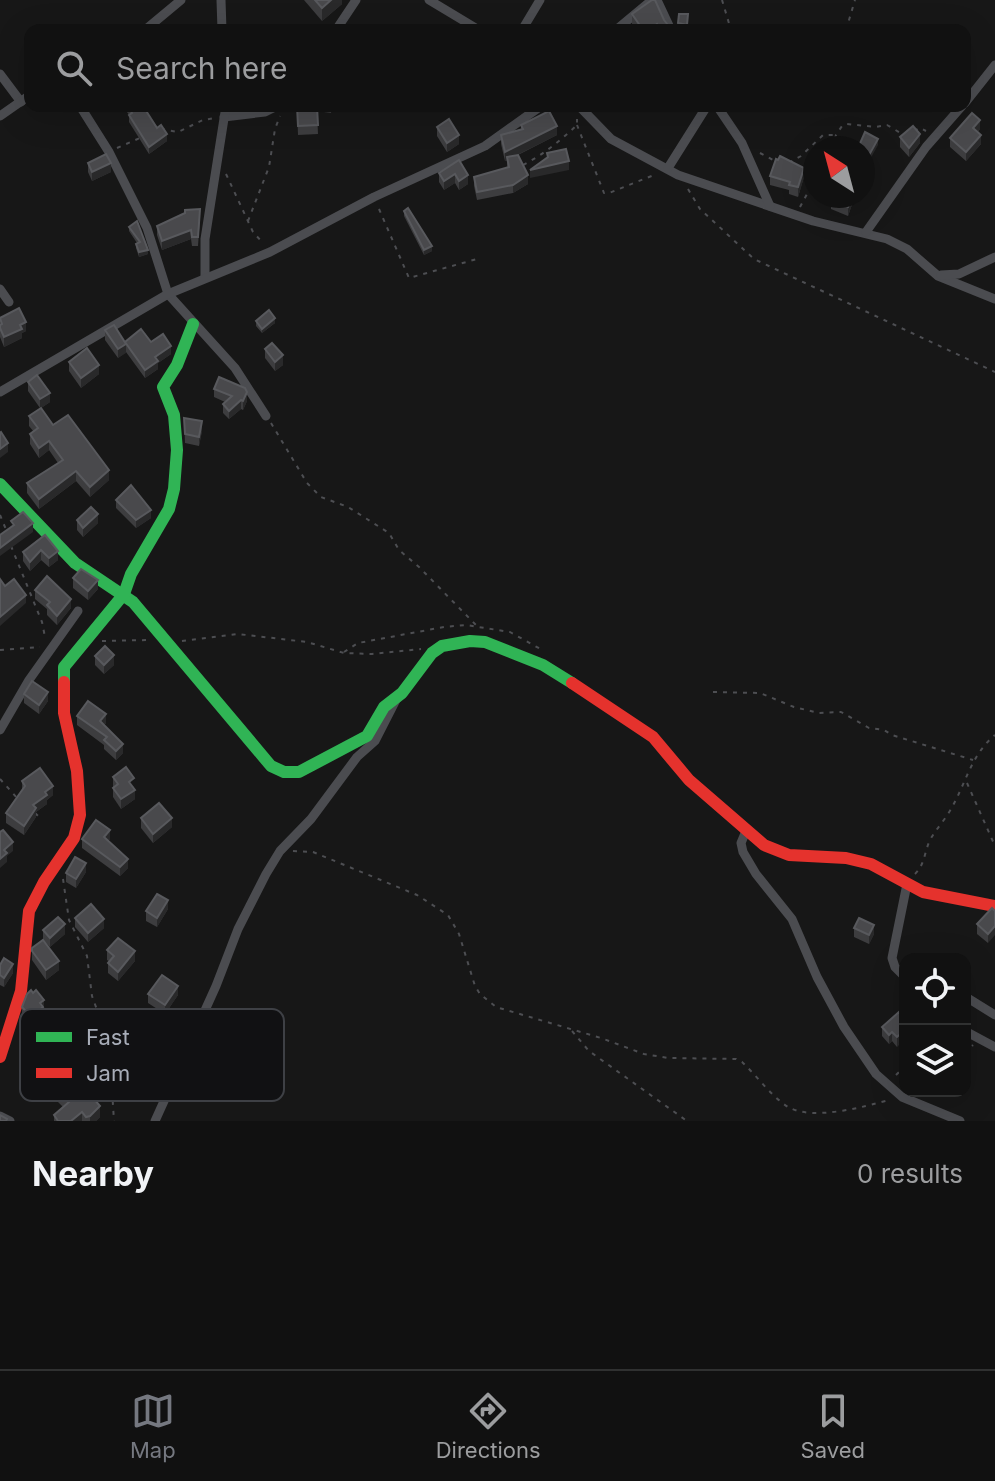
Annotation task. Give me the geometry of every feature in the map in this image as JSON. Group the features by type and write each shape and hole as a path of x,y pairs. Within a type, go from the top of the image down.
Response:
{"street":[{"path":"152,24 181,0"},
{"path":"221,0 222,24"},
{"path":"340,24 356,0"},
{"path":"429,0 469,24"},
{"path":"526,24 540,0"},
{"path":"624,24 654,0 668,24"},
{"path":"971,95 995,65"},
{"path":"0,74 21,102"},
{"path":"0,116 24,100"},
{"path":"84,112 109,152 147,228 168,294 235,368 266,416"},
{"path":"205,278 205,239 225,112"},
{"path":"0,392 168,294 270,252 374,197 485,146 533,112"},
{"path":"585,112 611,139 678,175 795,215 866,232 907,249 938,276 995,299"},
{"path":"668,168 703,112"},
{"path":"721,112 742,143 770,206"},
{"path":"866,232 900,181 957,112"},
{"path":"938,276 959,274 995,257"},
{"path":"0,289 9,302"},
{"path":"0,1057 21,991 29,911 74,838 80,815 77,771 67,735 62,681 64,667 124,594 131,574 169,509 177,450 174,415 163,387 178,367 185,339 193,324"},
{"path":"0,484 75,563 124,594 271,766 287,773 299,772 363,739 370,733 382,710 398,696 432,653 442,646 485,642 538,662 564,676 653,737 689,780 746,831 777,852 855,860 871,864 923,892 995,906"},
{"path":"0,730 35,670 78,611"},
{"path":"206,1009 238,929 280,851 311,819 357,757 375,741 398,696"},
{"path":"746,831 741,843 748,862 792,919 817,977 844,1027 876,1074 899,1095"},
{"path":"899,971 892,958 907,884"},
{"path":"971,1000 995,1015"},
{"path":"971,1034 995,1047"},
{"path":"902,1097 960,1121"},
{"path":"155,1121 164,1101"},
{"path":"0,1116 10,1121"}],"path":[{"path":"722,0 729,24"},
{"path":"848,24 855,0"},
{"path":"154,133 162,129 178,132 223,112"},
{"path":"248,221 269,167 281,112"},
{"path":"577,118 604,193 643,182 668,168"},
{"path":"742,143 780,164 801,156 823,135 836,135 847,124 887,125 905,135 920,128 935,137"},
{"path":"517,168 536,159 577,125"},
{"path":"109,152 145,137"},
{"path":"219,152 253,232 270,252"},
{"path":"678,175 700,209 754,259 995,372"},
{"path":"374,197 409,278 477,259"},
{"path":"795,215 803,201"},
{"path":"266,416 307,483 321,497 348,507 389,533 399,550 476,625"},
{"path":"0,515 7,532"},
{"path":"0,650 46,647 42,622 11,545"},
{"path":"83,642 148,640 168,643 238,634 307,642 344,653 372,654 442,646"},
{"path":"713,692 760,693 819,713 841,712 869,728 884,730 973,760"},
{"path":"907,884 923,866 930,842 966,782 973,760 995,735"},
{"path":"0,779 22,802"},
{"path":"966,782 995,846"},
{"path":"30,808 42,820"},
{"path":"280,851 313,852 430,901 453,922 475,986 496,1007 656,1057 736,1059 787,1106 797,1111 836,1112 902,1097"},
{"path":"60,858 69,920 87,956 97,1009"},
{"path":"570,1028 589,1051 687,1121"},
{"path":"887,1085 899,1072"},
{"path":"113,1101 114,1121"}],"building":[{"path":"315,0 331,0 322,8"},
{"path":"655,0 667,24 639,24 632,14"},
{"path":"679,14 688,14 687,24 678,23"},
{"path":"147,112 157,128 161,125 167,134 149,147 129,115"},
{"path":"297,112 317,112 318,125 298,126"},
{"path":"550,112 557,126 505,152 501,135 523,129 521,125"},
{"path":"972,113 980,120 973,128 981,135 966,152 950,138"},
{"path":"449,119 459,135 447,143 437,127"},
{"path":"913,126 920,134 909,148 900,137"},
{"path":"566,149 569,161 530,170 548,157 547,153"},
{"path":"106,154 111,163 92,172 88,163"},
{"path":"518,155 528,175 513,185 477,192 474,177 509,167 507,157"},
{"path":"780,156 803,168 798,187 770,176"},
{"path":"459,160 468,175 459,181 455,174 444,181 439,173"},
{"path":"408,208 432,246 424,250 404,211"},
{"path":"200,209 198,237 192,237 191,230 162,241 157,226 185,213 185,210"},
{"path":"137,221 148,250 139,252 136,244 140,242 129,227"},
{"path":"19,308 26,322 20,325 22,329 4,337 0,318"},
{"path":"269,310 275,318 262,329 256,321"},
{"path":"114,325 126,344 118,349 105,330"},
{"path":"141,329 151,342 163,334 171,346 155,357 158,361 145,370 125,342"},
{"path":"272,343 283,355 275,362 265,349"},
{"path":"87,348 99,365 81,378 69,362"},
{"path":"37,375 50,393 40,399 28,382"},
{"path":"219,377 245,388 247,392 243,401 229,411 223,404 232,396 214,389"},
{"path":"41,408 53,425 68,415 109,470 90,487 76,471 39,499 27,483 63,460 49,441 39,448 30,434 38,428 29,416"},
{"path":"184,418 202,421 199,437 185,434"},
{"path":"0,433 8,443 0,449"},
{"path":"131,485 151,510 136,520 116,500"},
{"path":"91,507 98,514 83,528 77,520"},
{"path":"23,512 33,523 0,548 0,535 14,525 11,521"},
{"path":"45,535 58,551 49,558 41,550 30,562 23,552"},
{"path":"81,569 98,580 88,591 73,578"},
{"path":"47,576 71,599 57,616 47,605 50,602 35,590"},
{"path":"0,579 5,586 14,579 26,595 0,617"},
{"path":"105,646 114,655 104,665 95,656"},
{"path":"32,681 48,692 39,705 24,694"},
{"path":"88,701 106,714 100,721 123,744 116,751 104,740 107,737 77,716"},
{"path":"126,767 134,778 129,782 135,790 121,799 113,788 118,784 113,777"},
{"path":"40,768 53,786 33,805 36,808 24,826 6,813 25,786 22,781"},
{"path":"159,803 172,818 153,834 141,818"},
{"path":"96,820 110,830 104,837 128,859 120,867 82,839"},
{"path":"3,830 13,842 0,859 0,832"},
{"path":"75,857 86,863 76,879 66,873"},
{"path":"157,894 168,900 157,918 146,911"},
{"path":"91,904 104,919 88,933 75,918"},
{"path":"992,908 995,911 995,926 988,934 977,924"},
{"path":"58,917 65,924 50,938 43,930"},
{"path":"859,918 874,925 869,935 854,928"},
{"path":"118,938 135,951 118,972 108,963 114,956 107,950"},
{"path":"43,940 59,961 46,970 32,951"},
{"path":"4,958 13,964 4,978 0,975 0,965"},
{"path":"162,975 178,986 165,1005 148,994"},
{"path":"36,990 44,1000 40,1003 43,1007 24,1009 27,994"},
{"path":"899,1012 899,1035 897,1037 892,1032 889,1035 882,1027"},
{"path":"96,1101 100,1106 90,1116 86,1117 82,1112 71,1121 58,1121 54,1115 69,1102"}],"traffic: fast":[{"path":"64,682 64,667 124,594 131,574 169,509 177,450 174,415 163,387 177,365 193,324"},
{"path":"0,484 75,563 133,602 271,766 284,772 299,772 367,736 384,707 402,693 432,653 442,646 485,642 543,665 572,683"}],"traffic: jam":[{"path":"0,1057 21,991 29,911 44,882 74,838 80,815 77,771 64,713 64,682"},
{"path":"572,683 653,737 689,780 764,845 789,855 846,858 871,864 923,892 995,906"}]}
